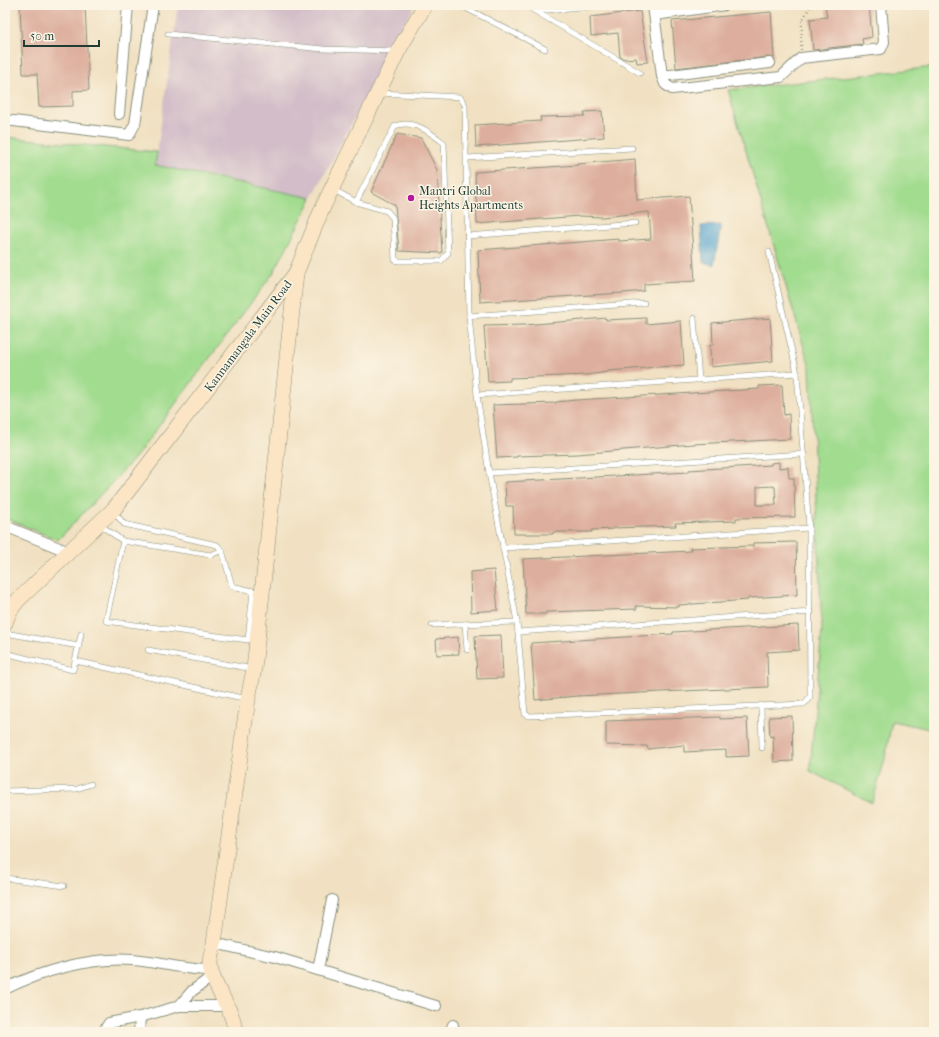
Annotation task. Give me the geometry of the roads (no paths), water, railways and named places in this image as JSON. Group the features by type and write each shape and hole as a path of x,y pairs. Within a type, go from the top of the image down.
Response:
{"street":[{"path":"119,114 127,33 128,5"},
{"path":"5,120 129,135 134,124 138,104 153,5"},
{"name":"Kannamangala Main Road","path":"6,615 18,600 113,510 296,273 332,189 398,51 425,5"},
{"path":"725,5 654,10 662,76 665,84 672,89 781,76 801,58 881,49 884,42 881,5"},
{"path":"662,76 770,63"},
{"path":"235,1032 233,1019 212,973 210,962 214,943 248,699 254,669 296,273"},
{"path":"5,526 69,552"},
{"path":"318,970 332,900"},
{"path":"214,943 275,957 436,1006"},
{"path":"5,989 54,970 97,962 131,960 212,973"},
{"path":"179,1006 192,991 212,973"},
{"path":"103,1032 109,1023 140,1017 179,1006 226,1006"},
{"path":"139,1032 140,1017"}],"lane":[{"path":"460,5 545,49"},
{"path":"525,5 640,73"},
{"path":"535,11 603,5"},
{"path":"168,34 323,49 398,51"},
{"path":"378,93 460,97 465,105 469,316 477,395 489,473 517,622 524,710 525,714 529,716 804,704 810,697 811,612 809,528 797,373 769,252"},
{"path":"332,189 356,202 391,214 393,218 395,260 441,261 448,253 444,143 412,123 403,123 395,126 356,202"},
{"path":"467,158 632,148"},
{"path":"467,236 635,223"},
{"path":"469,316 644,303"},
{"path":"694,318 699,380"},
{"path":"477,395 797,373"},
{"path":"489,473 804,454"},
{"path":"113,510 124,524 217,545 222,550 232,586 253,590 248,640 106,621 123,541"},
{"path":"99,524 116,538 123,541 211,555 222,550"},
{"path":"503,548 809,528"},
{"path":"518,632 811,612"},
{"path":"432,625 517,622"},
{"path":"465,624 467,650"},
{"path":"5,633 79,646"},
{"path":"5,653 73,670 81,634"},
{"path":"148,650 254,669"},
{"path":"76,661 248,699"},
{"path":"761,705 762,748"},
{"path":"5,791 77,789 91,784"},
{"path":"5,878 64,886"}],"water":[{"path":"721,225 714,265 703,262 701,226"}],"place":[{"name":"Mantri Global Heights Apartments","path":"411,198"}]}
